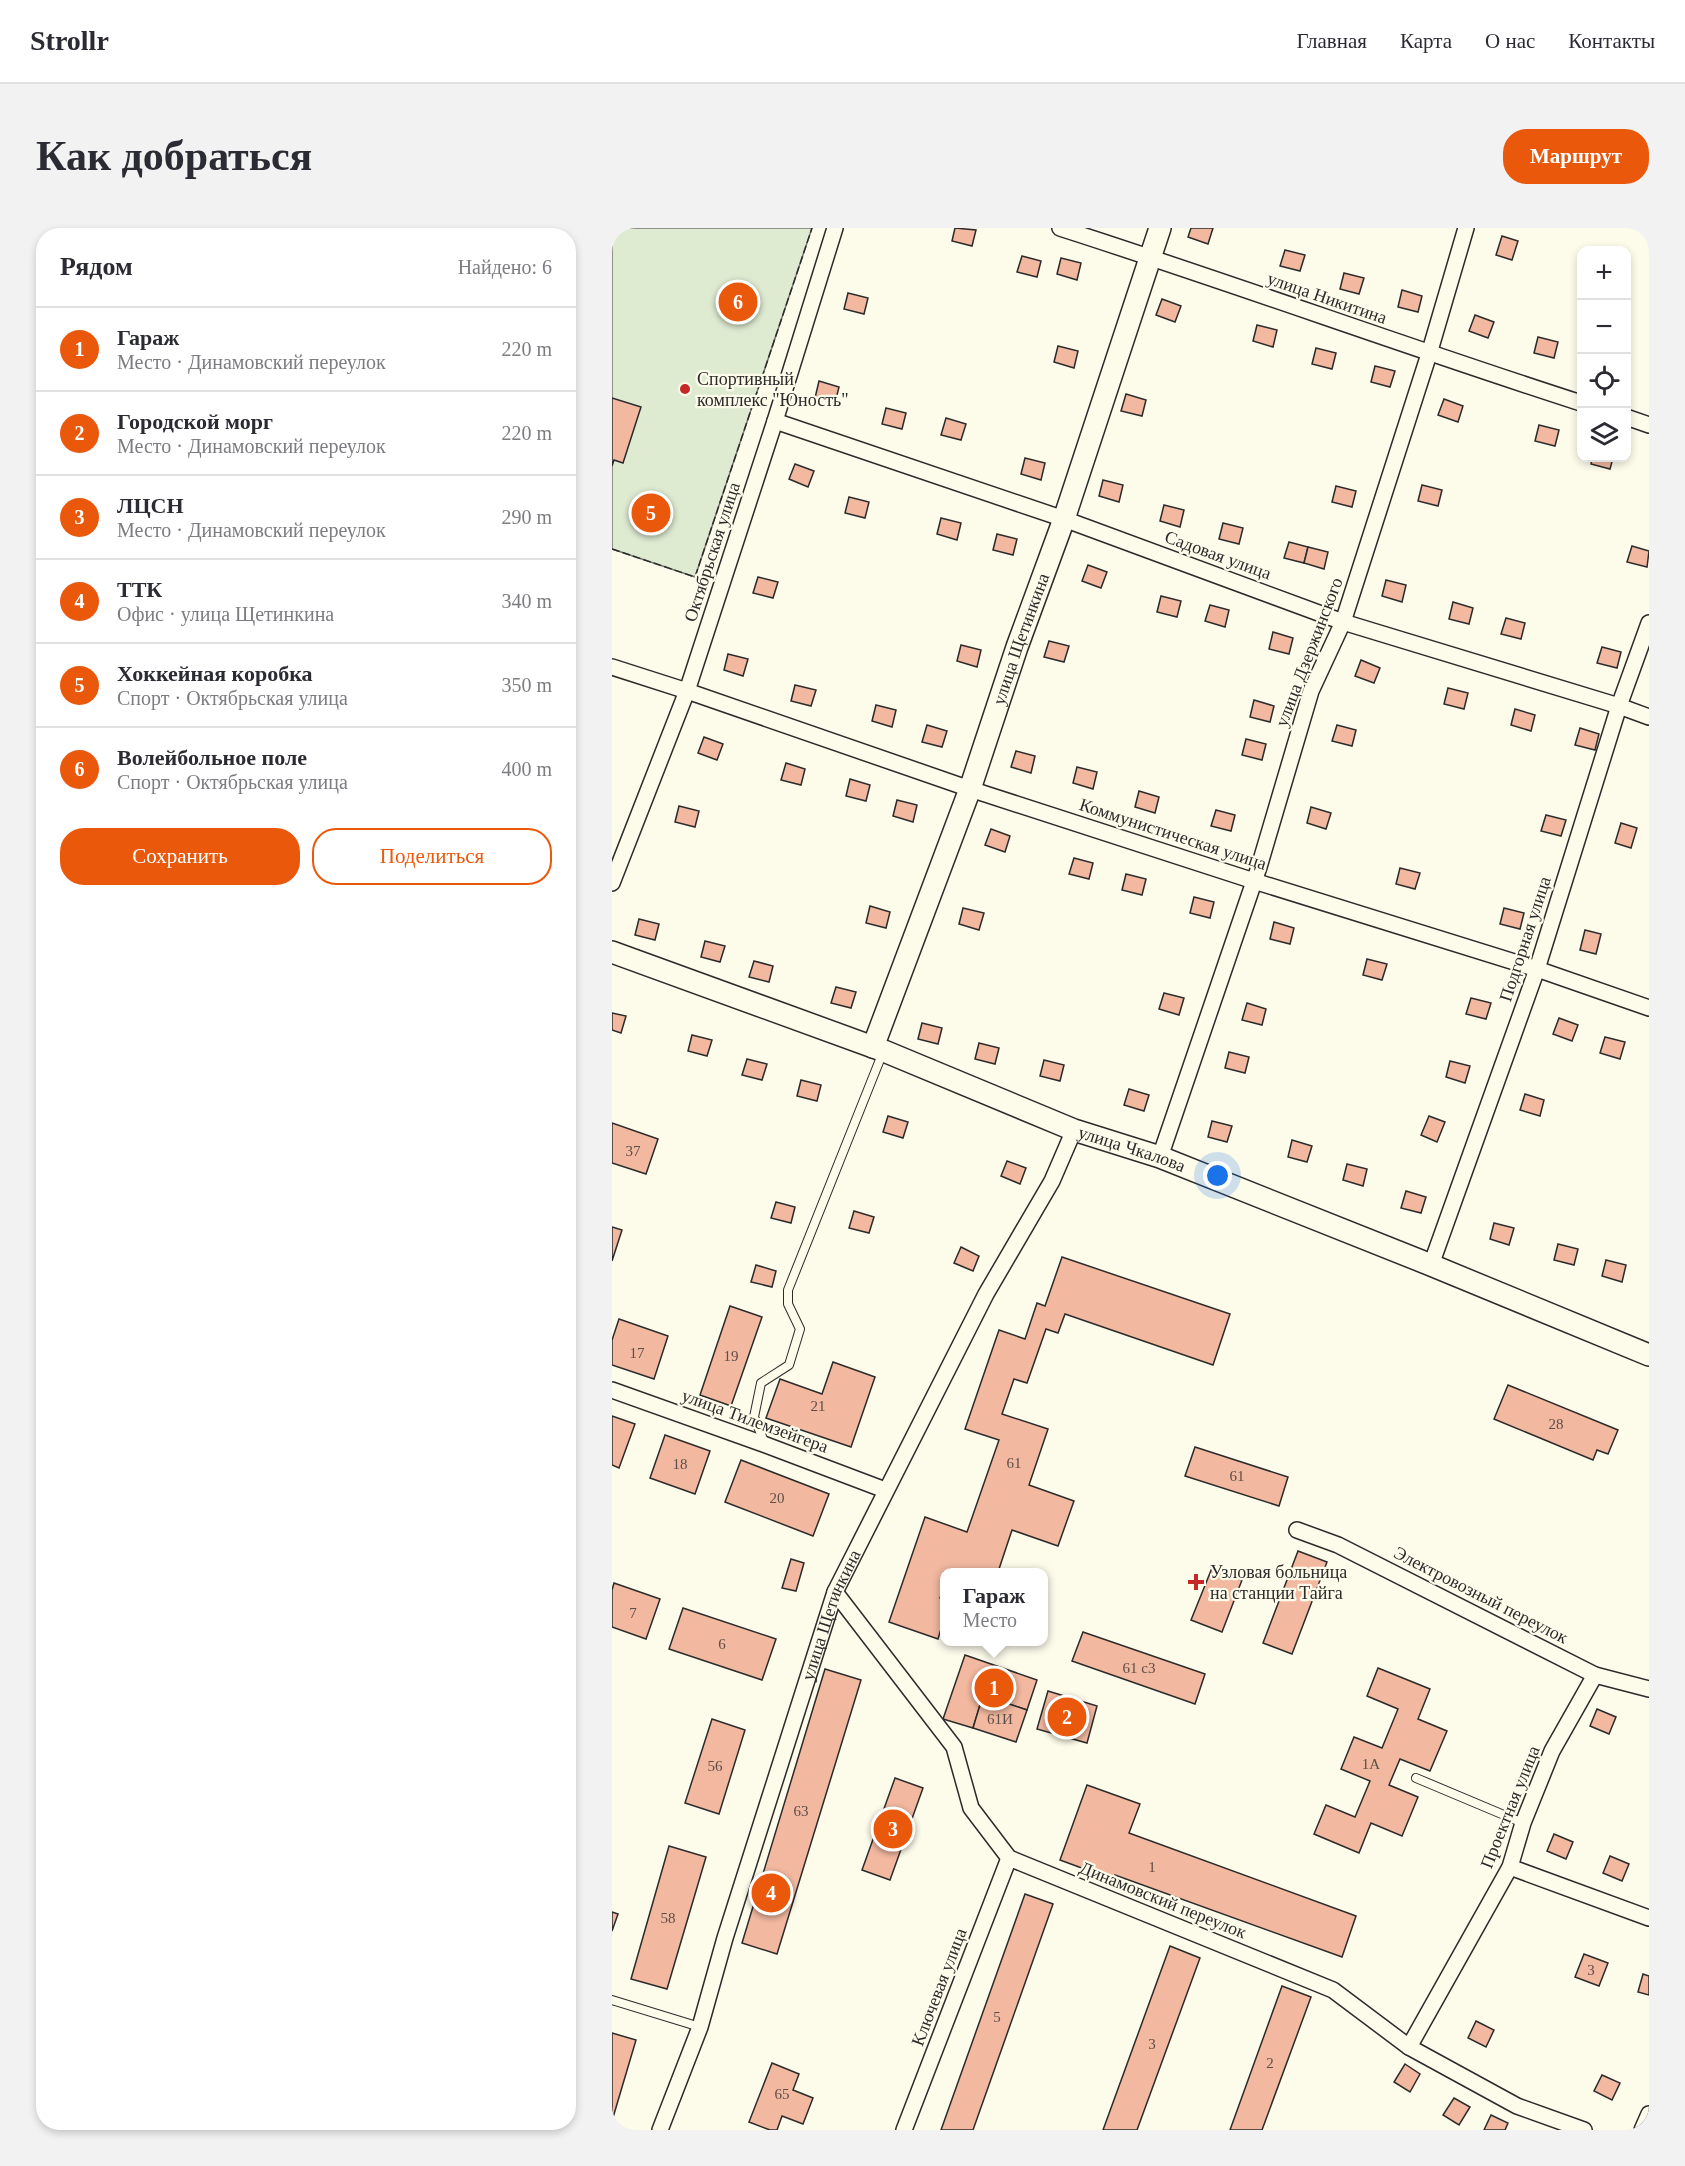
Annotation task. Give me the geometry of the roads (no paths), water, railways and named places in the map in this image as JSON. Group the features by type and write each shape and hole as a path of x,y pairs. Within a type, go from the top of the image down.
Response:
{"street":[{"name":"Октябрьская улица","path":"612,883 687,691 776,421 835,228"},
{"name":"улица Никитина","path":"1060,228 1151,257 1429,354 1577,402"},
{"name":"улица Щетинкина","path":"878,1049 970,789 1017,647 1064,519 1160,228"},
{"name":"улица Дзержинского","path":"1160,1157 1254,881 1311,691 1343,622 1429,354 1466,228"},
{"path":"1631,419 1649,424"},
{"name":"Садовая улица","path":"776,421 1064,519 1343,622 1649,717"},
{"name":"Подгорная улица","path":"1431,1265 1537,969 1619,706 1649,623"},
{"name":"Коммунистическая улица","path":"612,667 970,789 1537,969 1649,1008"},
{"name":"улица Чкалова","path":"612,952 878,1049 1074,1130 1160,1157 1649,1355"},
{"name":"улица Щетинкина","path":"660,2130 700,2027 725,1938 835,1592 986,1294 1052,1181 1074,1130"},
{"name":"улица Тилемзейгера","path":"612,1390 885,1490"},
{"name":"Электровозный переулок","path":"1297,1530 1338,1545 1594,1675 1649,1689"},
{"path":"835,1592 954,1747 971,1808 1009,1858"},
{"name":"Проектная улица","path":"1409,2047 1510,1867 1523,1823 1552,1751 1594,1675"},
{"name":"Динамовский переулок","path":"1009,1858 1333,1990 1409,2047 1517,2106 1584,2130"},
{"name":"Ключевая улица","path":"904,2130 1009,1858"},
{"path":"1510,1867 1649,1918"},
{"path":"1642,2130 1649,2114"}],"lane":[{"path":"766,1445 754,1417 761,1383 789,1365 800,1329 789,1304 788,1290 878,1049"},
{"path":"1416,1778 1523,1823"},
{"path":"612,2001 700,2027"}],"place":[{"name":"Волейбольное поле","path":"738,302"},
{"name":"Спортивный комплекс \"Юность\"","path":"685,389"},
{"name":"Хоккейная коробка","path":"651,513"},
{"name":"Узловая больница на станции Тайга","path":"1196,1582"},
{"name":"Гараж","path":"994,1688"},
{"name":"Городской морг","path":"1067,1717"},
{"name":"ЛЦСН","path":"893,1829"},
{"name":"ТТК","path":"771,1893"}]}
